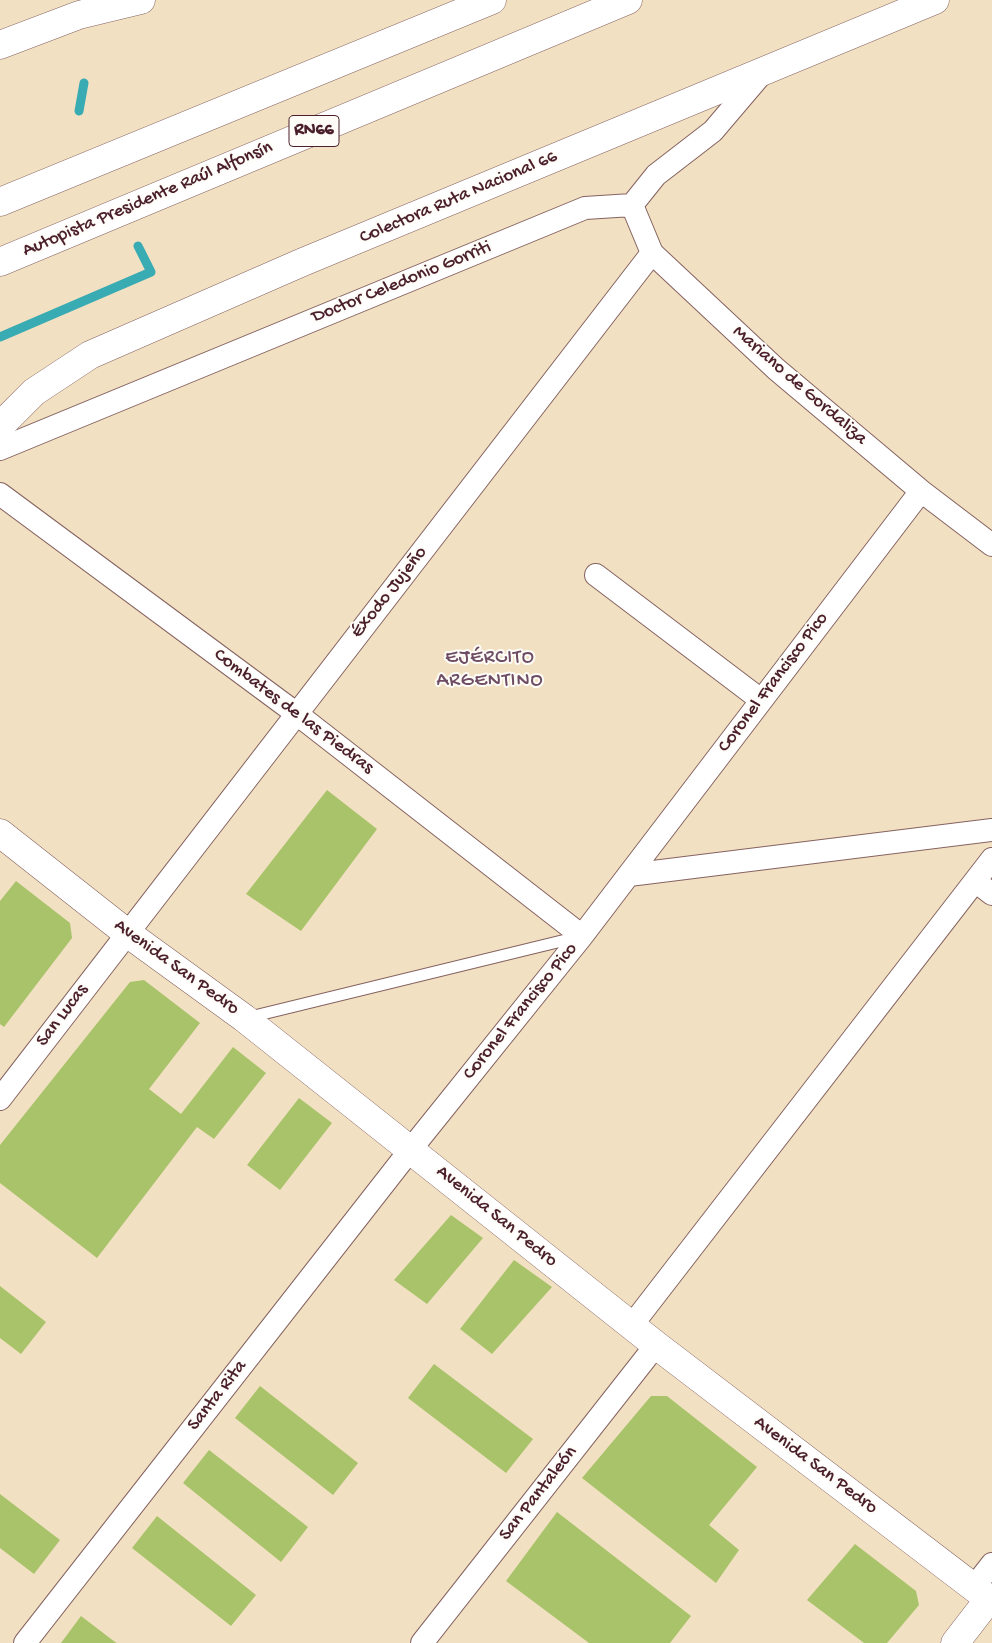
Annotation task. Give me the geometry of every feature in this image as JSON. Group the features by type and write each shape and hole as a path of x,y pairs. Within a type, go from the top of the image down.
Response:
{"main road":[{"path":"0,45 79,15 141,0"},
{"path":"0,202 492,0"},
{"name":"Autopista Presidente Raúl Alfonsín","path":"0,262 628,0"},
{"name":"Colectora Ruta Nacional 66","path":"0,426 34,392 90,355 303,262 935,0"},
{"name":"Avenida San Pedro","path":"0,833 127,933 244,1018 656,1345 985,1596"},
{"path":"955,1643 985,1596"}],"street":[{"path":"632,205 656,175 713,131 764,71"},
{"name":"Mariano de Gordaliza","path":"632,205 652,253 776,369 921,491 992,545"},
{"name":"Doctor Celedonio Gorriti","path":"0,449 585,208 632,205"},
{"name":"Éxodo Jujeño","path":"127,933 652,253"},
{"name":"Coronel Francisco Pico","path":"411,1149 582,936 921,491"},
{"name":"Combates de las Piedras","path":"0,494 297,714 582,936"},
{"path":"596,576 760,700"},
{"path":"629,875 992,830"},
{"path":"632,1326 983,887 992,859"},
{"name":"San Lucas","path":"0,1099 127,933"},
{"name":"Santa Rita","path":"26,1643 411,1149"},
{"name":"San Pantaleón","path":"422,1643 656,1345"},
{"path":"985,1596 992,1564"}],"lane":[{"path":"244,1018 582,936"}],"green space":[{"path":"327,790 377,829 301,931 246,894"},
{"path":"16,881 70,923 72,938 4,1027 0,1024 0,901"},
{"path":"144,980 200,1023 149,1089 181,1114 233,1047 266,1073 214,1139 197,1127 97,1258 0,1183 0,1145 130,982"},
{"path":"299,1098 332,1123 280,1190 247,1165"},
{"path":"451,1215 483,1238 427,1304 394,1280"},
{"path":"514,1260 552,1287 492,1354 460,1329"},
{"path":"0,1286 46,1322 21,1354 0,1338"},
{"path":"434,1364 533,1439 506,1473 408,1398"},
{"path":"260,1386 358,1463 333,1495 235,1418"},
{"path":"651,1396 667,1396 757,1467 709,1525 739,1550 716,1583 582,1478"},
{"path":"209,1450 308,1527 281,1562 183,1483"},
{"path":"0,1494 60,1540 34,1574 0,1548"},
{"path":"557,1512 691,1616 670,1643 589,1643 506,1581"},
{"path":"157,1516 256,1595 231,1626 132,1548"},
{"path":"855,1544 916,1591 919,1605 887,1643 864,1643 807,1600"},
{"path":"81,1616 115,1642 117,1643 61,1643"}],"waterway":[{"path":"79,111 84,83"},
{"path":"0,337 151,272 138,246"}],"district":[{"name":"EJÉRCITO ARGENTINO","path":"490,670"}]}
